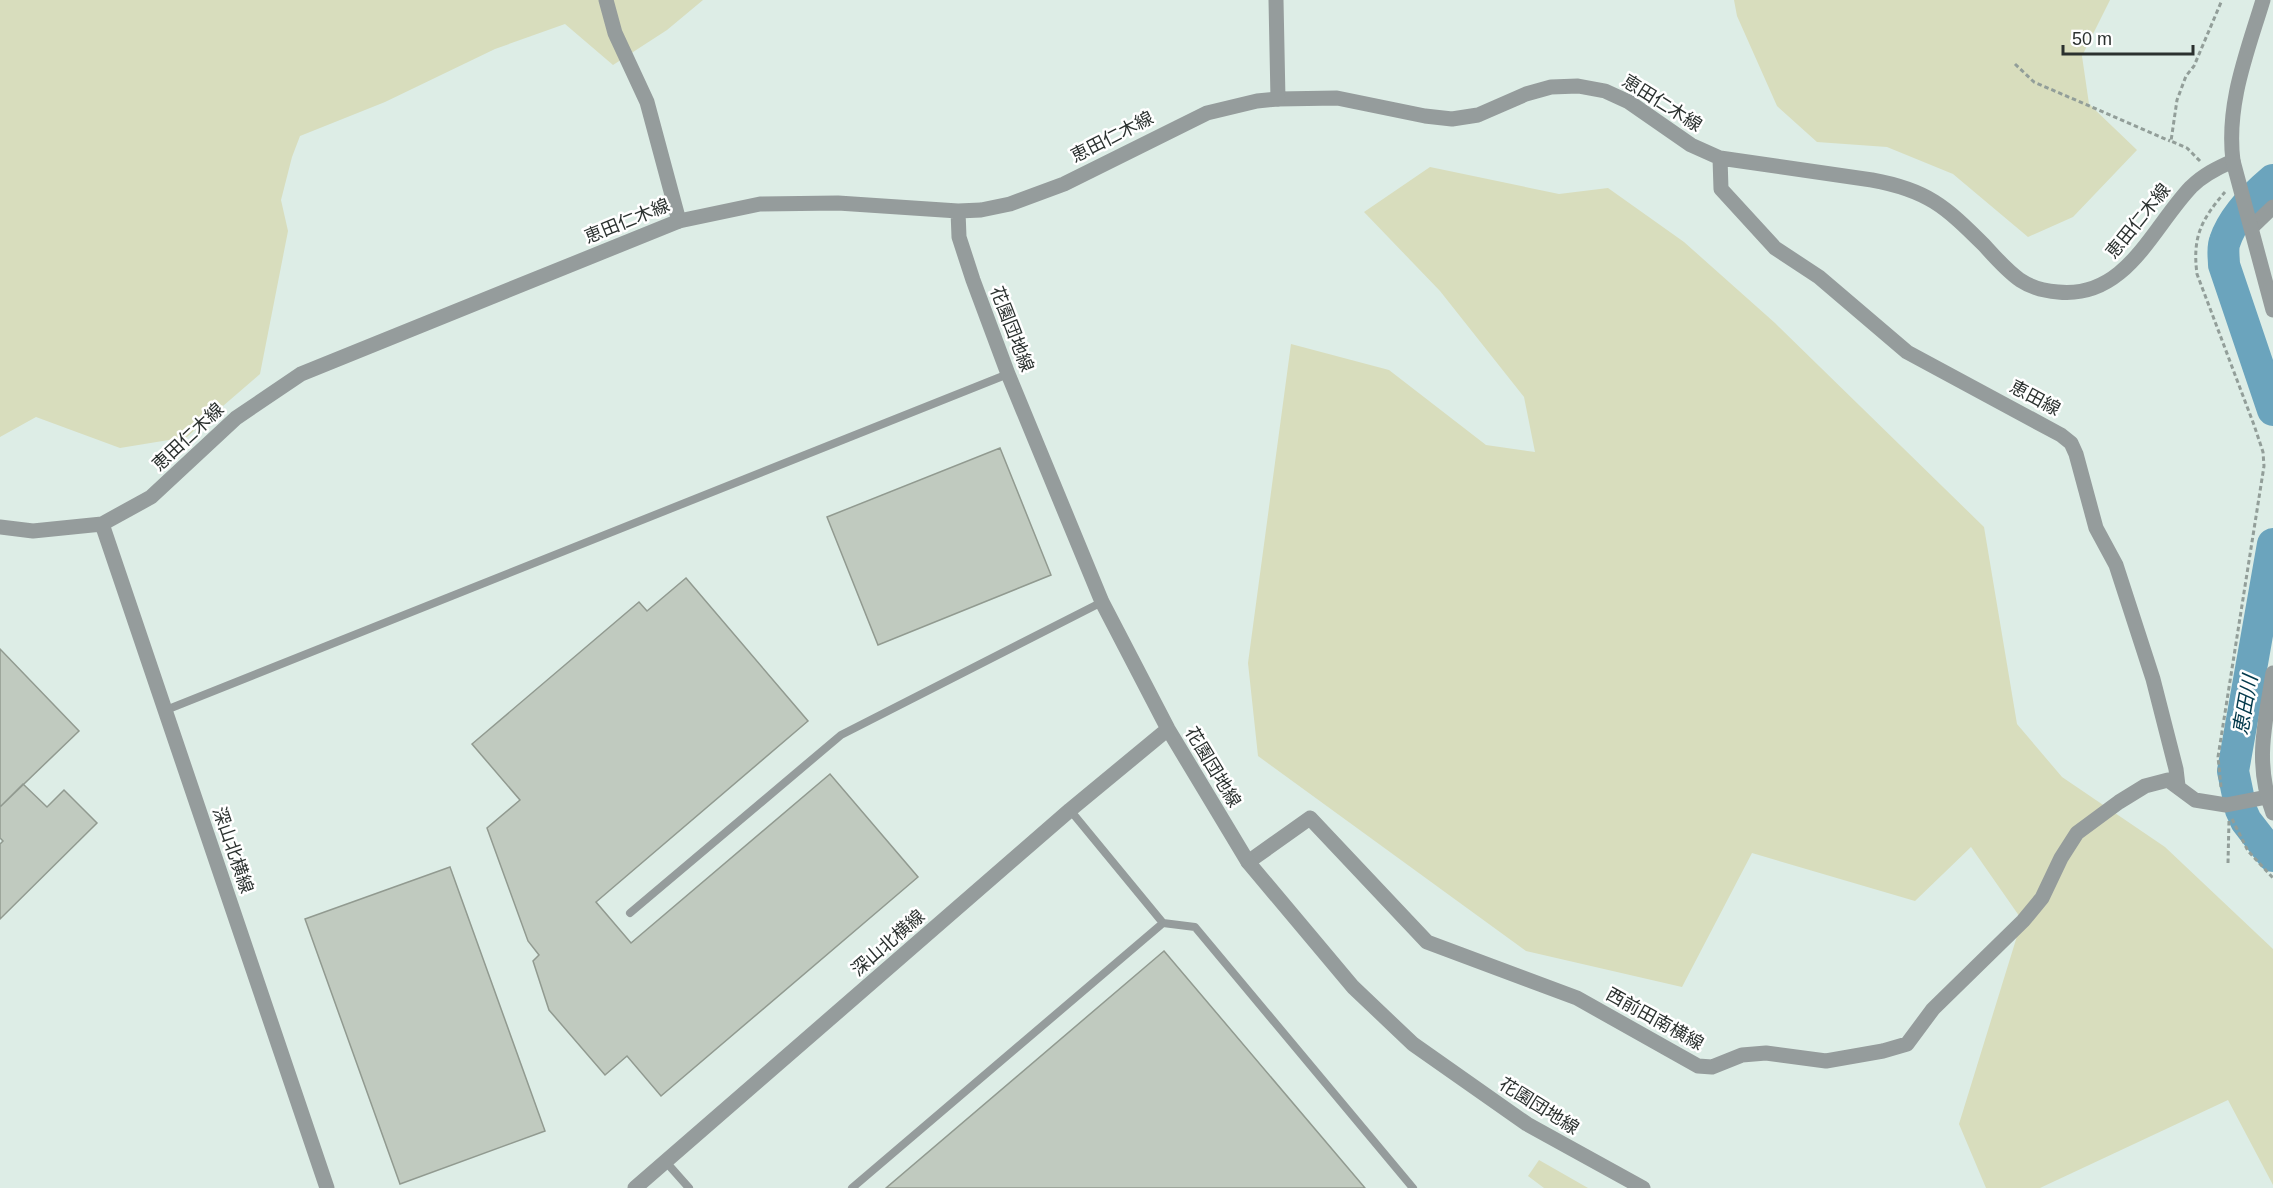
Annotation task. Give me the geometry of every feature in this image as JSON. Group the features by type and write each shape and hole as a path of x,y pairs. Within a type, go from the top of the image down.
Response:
{"street":[{"path":"606,0 615,33 647,102 679,221"},
{"path":"1276,0 1278,99"},
{"path":"2263,0 2238,81 2232,128 2233,161 2273,310"},
{"name":"恵田仁木線","path":"0,527 33,531 102,524 151,497 236,418 301,374 679,221 760,204 838,203 958,211 981,210 1010,204 1042,193 1207,113 1257,101 1337,98 1425,116 1452,119 1478,115 1526,94 1551,87 1578,86 1605,91 1629,102 1691,145 1720,158 1896,184 1915,191 1934,200 1952,214 2009,272 2028,285 2044,291 2068,293 2084,291 2114,279 2130,265 2192,187 2208,172"},
{"name":"恵田線","path":"1720,158 1721,189 1775,248 1820,277 1907,352 2061,435 2071,443 2096,528 2116,566 2153,679 2176,769 2178,786"},
{"path":"2208,172 2233,161"},
{"path":"2250,223 2273,207"},
{"name":"花園団地線","path":"958,211 959,237 1008,374 1102,602 1168,729 1248,862 1353,987 1413,1044 1527,1124 1643,1188"},
{"name":"深山北横線","path":"102,524 327,1188"},
{"path":"2273,674 2262,762 2263,798 2273,813"},
{"name":"深山北横線","path":"635,1188 1070,810 1168,729"},
{"name":"西前田南横線","path":"1248,862 1310,818 1427,942 1577,998 1698,1066 1712,1067 1742,1055 1766,1053 1826,1061 1883,1051 1907,1044 1933,1009 2023,921 2042,898 2061,858 2077,833 2145,786 2168,780 2178,786"},
{"path":"2178,786 2195,800 2228,804 2263,798"}],"lane":[{"path":"166,710 1008,374"},
{"path":"630,913 841,735 1102,602"},
{"path":"1070,810 1163,923 1195,927 1413,1188"},
{"path":"852,1188 1163,923"},
{"path":"666,1162 689,1188"}],"path":[{"path":"2171,141 2177,100 2222,0"},
{"path":"2015,64 2034,82 2187,148 2208,172"},
{"path":"2228,804 2222,791 2218,757 2264,459 2257,434 2197,274 2195,262 2200,228 2206,214 2227,190 2240,185"},
{"path":"2228,863 2229,816 2236,823 2248,851 2273,878"}],"green space":[{"path":"0,0 703,0 667,30 613,65 565,24 495,49 385,102 300,136 281,200 288,231 260,374 187,437 120,448 36,417 0,437"},
{"path":"1734,0 2110,0 2082,56 2089,104 2137,150 2073,217 2028,237 1953,174 1887,147 1817,142 1777,106 1737,16"},
{"path":"1430,167 1559,194 1608,188 1684,242 1775,323 1984,527 2017,724 2062,777 2165,847 2273,949 2273,1185 2228,1100 2040,1188 1986,1188 1959,1124 2022,920 1971,847 1915,901 1752,853 1682,987 1526,951 1258,756 1248,663 1291,344 1389,370 1486,445 1535,452 1524,397 1440,291 1364,212"},
{"path":"1539,1160 1588,1188 1544,1188 1528,1176"}],"building":[{"path":"1000,448 1051,575 878,645 827,517"},
{"path":"686,578 808,721 596,902 631,943 830,774 918,877 661,1096 627,1056 605,1075 549,1010 533,961 539,955 528,941 487,828 520,800 472,744 639,602 647,611"},
{"path":"0,649 79,731 0,807"},
{"path":"23,784 47,807 64,790 97,823 0,919 0,844 3,841 0,838 0,807"},
{"path":"450,867 545,1131 400,1184 305,919"},
{"path":"1164,951 1365,1188 886,1188"}],"waterway":[{"name":"恵田川","path":"2273,180 2239,215 2229,232 2223,250 2224,265 2273,410"},
{"name":"恵田川","path":"2273,544 2233,771 2241,810 2246,821 2273,856"}]}
